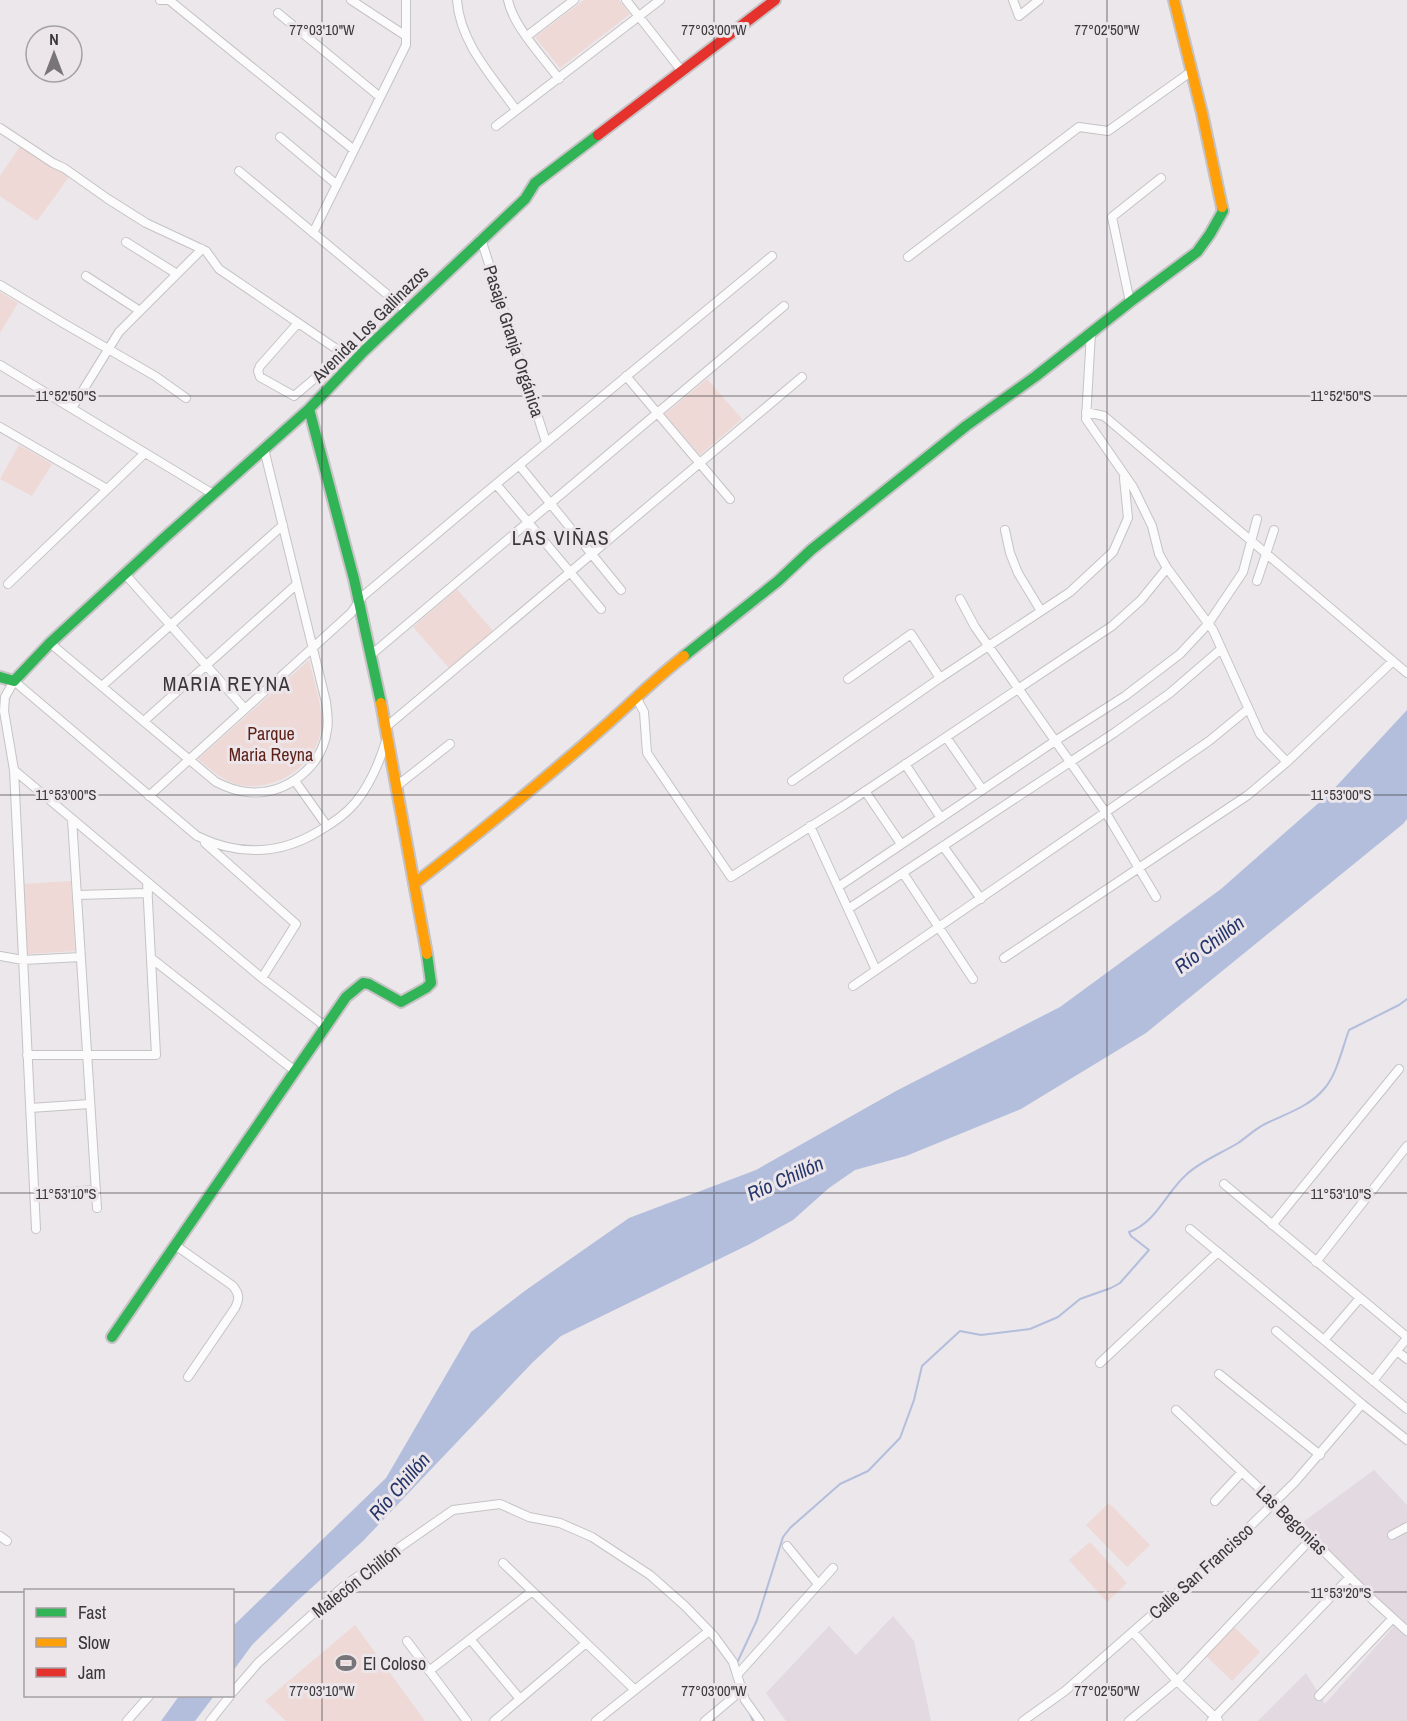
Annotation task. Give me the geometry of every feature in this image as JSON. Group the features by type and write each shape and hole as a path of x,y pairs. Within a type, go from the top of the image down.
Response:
{"street":[{"path":"160,0 169,0 354,150"},
{"path":"351,0 406,36"},
{"path":"313,233 406,45 406,0"},
{"path":"457,0 458,14 468,42 516,110"},
{"path":"508,0 513,14 527,36 559,79"},
{"path":"527,36 574,0"},
{"path":"626,0 681,70"},
{"path":"496,126 660,0"},
{"name":"Avenida Los Gallinazos","path":"14,681 50,643 211,493 309,409 363,351 525,199 536,183 775,0"},
{"path":"1013,0 1019,16 1039,0"},
{"path":"414,884 494,821 658,677 778,581 811,550 966,426 1036,376 1197,252 1222,211 1202,113 1174,0"},
{"path":"278,13 380,97"},
{"path":"908,257 1079,127 1108,131 1192,71"},
{"path":"0,128 146,223 206,251 219,269 338,350 338,357 294,396 260,377 258,372 260,366 298,323"},
{"path":"280,137 337,184"},
{"path":"239,171 406,310"},
{"path":"1130,302 1112,217 1161,178"},
{"name":"Pasaje Granja Orgánica","path":"481,239 546,442"},
{"path":"126,242 177,274"},
{"path":"72,408 119,332 202,249"},
{"path":"149,796 313,649 351,613 363,596 772,256"},
{"path":"86,276 140,311"},
{"path":"0,285 155,376 186,398"},
{"path":"372,654 784,306"},
{"path":"1091,333 1086,412 1088,422 1132,487 1152,526 1159,554 1167,568 1208,624 1260,734 1287,762"},
{"path":"0,365 211,493"},
{"path":"626,376 730,499"},
{"path":"197,836 216,845 235,849 276,848 292,844 343,816 356,802 379,764 387,732 592,554 802,377"},
{"path":"112,1337 346,997 363,983 401,1002 431,983 398,785 372,654 309,409"},
{"path":"1086,412 1104,416 1407,673"},
{"path":"0,427 107,489"},
{"path":"50,643 216,782 230,789 248,793 266,792 295,781 308,769 324,744 328,717 264,449"},
{"path":"8,584 145,453"},
{"path":"519,465 621,591"},
{"path":"792,782 988,645 1070,592 1113,552 1128,518 1124,475"},
{"path":"496,484 601,609"},
{"path":"838,887 982,789 1125,696 1179,654 1208,624 1243,572 1257,519"},
{"path":"102,686 283,525"},
{"path":"1005,530 1010,553 1018,573 1041,611"},
{"path":"1257,581 1274,530"},
{"path":"636,697 645,712 647,753 731,877 865,791 1112,626 1141,600 1167,568"},
{"path":"125,574 245,709"},
{"path":"144,721 297,584"},
{"path":"960,599 975,627 1106,813 1156,897"},
{"path":"848,679 911,634 940,678"},
{"path":"848,909 1170,693 1221,649"},
{"path":"1004,958 1248,795 1287,762 1392,661"},
{"path":"0,677 14,681 197,836 296,924 262,978"},
{"path":"14,681 4,697 4,711 14,770 36,1229"},
{"path":"853,986 1209,741 1248,708"},
{"path":"946,737 982,789"},
{"path":"398,785 450,744"},
{"path":"905,764 941,818"},
{"path":"14,770 262,978 326,1027"},
{"path":"295,781 327,826"},
{"path":"865,791 901,844"},
{"path":"72,819 97,1208"},
{"path":"810,826 876,970"},
{"path":"943,846 981,899"},
{"path":"903,873 973,979"},
{"path":"27,1055 156,1055 147,882"},
{"path":"77,895 148,893"},
{"path":"0,956 23,960 81,957"},
{"path":"151,958 295,1071"},
{"path":"1272,1225 1400,1069"},
{"path":"30,1108 90,1104"},
{"path":"1316,1262 1407,1146"},
{"path":"1224,1184 1407,1338 1373,1381"},
{"path":"35,1194 96,1190"},
{"path":"1190,1229 1407,1409"},
{"path":"175,1245 233,1286 239,1294 239,1301 235,1308 188,1377"},
{"path":"1100,1363 1218,1252"},
{"path":"1324,1340 1360,1298"},
{"path":"1276,1331 1407,1440"},
{"path":"1397,1351 1407,1359"},
{"path":"1219,1374 1320,1455"},
{"name":"Calle San Francisco","path":"1023,1721 1065,1691 1225,1551 1320,1455 1362,1404"},
{"name":"Las Begonias","path":"1176,1410 1407,1631"},
{"path":"1215,1501 1242,1472"},
{"name":"Malecón Chillón","path":"234,1691 258,1663 353,1580 453,1510 500,1504 529,1517 560,1523 592,1537 650,1575 709,1631"},
{"path":"1392,1535 1407,1527"},
{"path":"1129,1721 1177,1681 1311,1539"},
{"path":"787,1546 818,1584"},
{"path":"503,1563 635,1690"},
{"path":"737,1675 833,1568"},
{"path":"1133,1632 1215,1720 1350,1577"},
{"path":"429,1671 531,1592"},
{"path":"1319,1696 1393,1618"},
{"path":"596,1721 709,1631 733,1662 745,1700 760,1721"},
{"path":"470,1639 520,1699"},
{"path":"407,1641 467,1721"},
{"path":"494,1721 585,1643"},
{"path":"705,1721 742,1690"},
{"path":"127,1721 147,1697"},
{"name":"Malecón Chillón","path":"210,1721 229,1697"}],"shaded area":[{"path":"1374,1470 1407,1505 1407,1721 1258,1721 1306,1673 1325,1704 1394,1626 1295,1528"},
{"path":"893,1616 914,1641 931,1721 786,1721 766,1693 829,1626 856,1655"}],"green space":[{"path":"584,0 619,0 630,14 560,68 535,37"},
{"path":"21,145 69,177 37,221 0,196 0,176"},
{"path":"0,292 18,303 0,333"},
{"path":"707,379 742,419 700,455 665,414"},
{"path":"19,445 52,464 32,496 0,479"},
{"path":"457,589 493,631 449,668 413,627"},
{"name":"Parque Maria Reyna","path":"309,660 319,702 321,728 318,742 302,765 278,781 250,786 236,784 225,779 198,759"},
{"path":"71,881 75,951 27,954 23,884"},
{"path":"1109,1503 1150,1545 1127,1567 1086,1525"},
{"path":"1090,1542 1127,1583 1107,1602 1069,1560"},
{"path":"1230,1623 1260,1652 1232,1681 1202,1652"},
{"name":"El Coloso","path":"355,1625 425,1721 286,1721 265,1701"}],"water":[{"name":"Río Chillón","path":"1407,710 1407,819 1403,824 1146,1033 1021,1109 906,1156 855,1170 829,1188 793,1220 750,1244 561,1336 532,1363 363,1541 252,1645 234,1670 234,1625 386,1478 471,1332 526,1290 629,1218 756,1170 896,1091 1060,1007 1221,889 1330,793"},
{"path":"178,1697 213,1697 195,1721 161,1721"}],"waterway":[{"path":"736,1665 757,1620 783,1537 790,1528 840,1484 868,1471 900,1438 914,1400 922,1366 960,1331 981,1335 1030,1329 1058,1317 1080,1299 1120,1283 1149,1250 1129,1232 1147,1221 1187,1174 1261,1126 1311,1101 1329,1083 1349,1030 1407,999"},
{"path":"748,1709 753,1721"}],"traffic: fast":[{"path":"0,677 14,681 50,643 309,409 363,352 525,199 535,183 598,135"},
{"path":"684,656 778,581 811,550 966,426 1036,376 1197,252 1223,211 1222,207"},
{"path":"309,409 354,579 381,703"},
{"path":"112,1337 346,997 363,983 401,1002 431,983 427,954"}],"traffic: slow":[{"path":"1174,0 1222,207"},
{"path":"414,884 558,767 684,656"},
{"path":"381,703 427,954"}],"traffic: jam":[{"path":"598,135 775,0"}],"place":[{"name":"El Coloso","path":"346,1663"}],"district":[{"name":"LAS VIÑAS","path":"561,537"},
{"name":"MARIA REYNA","path":"227,683"}]}
